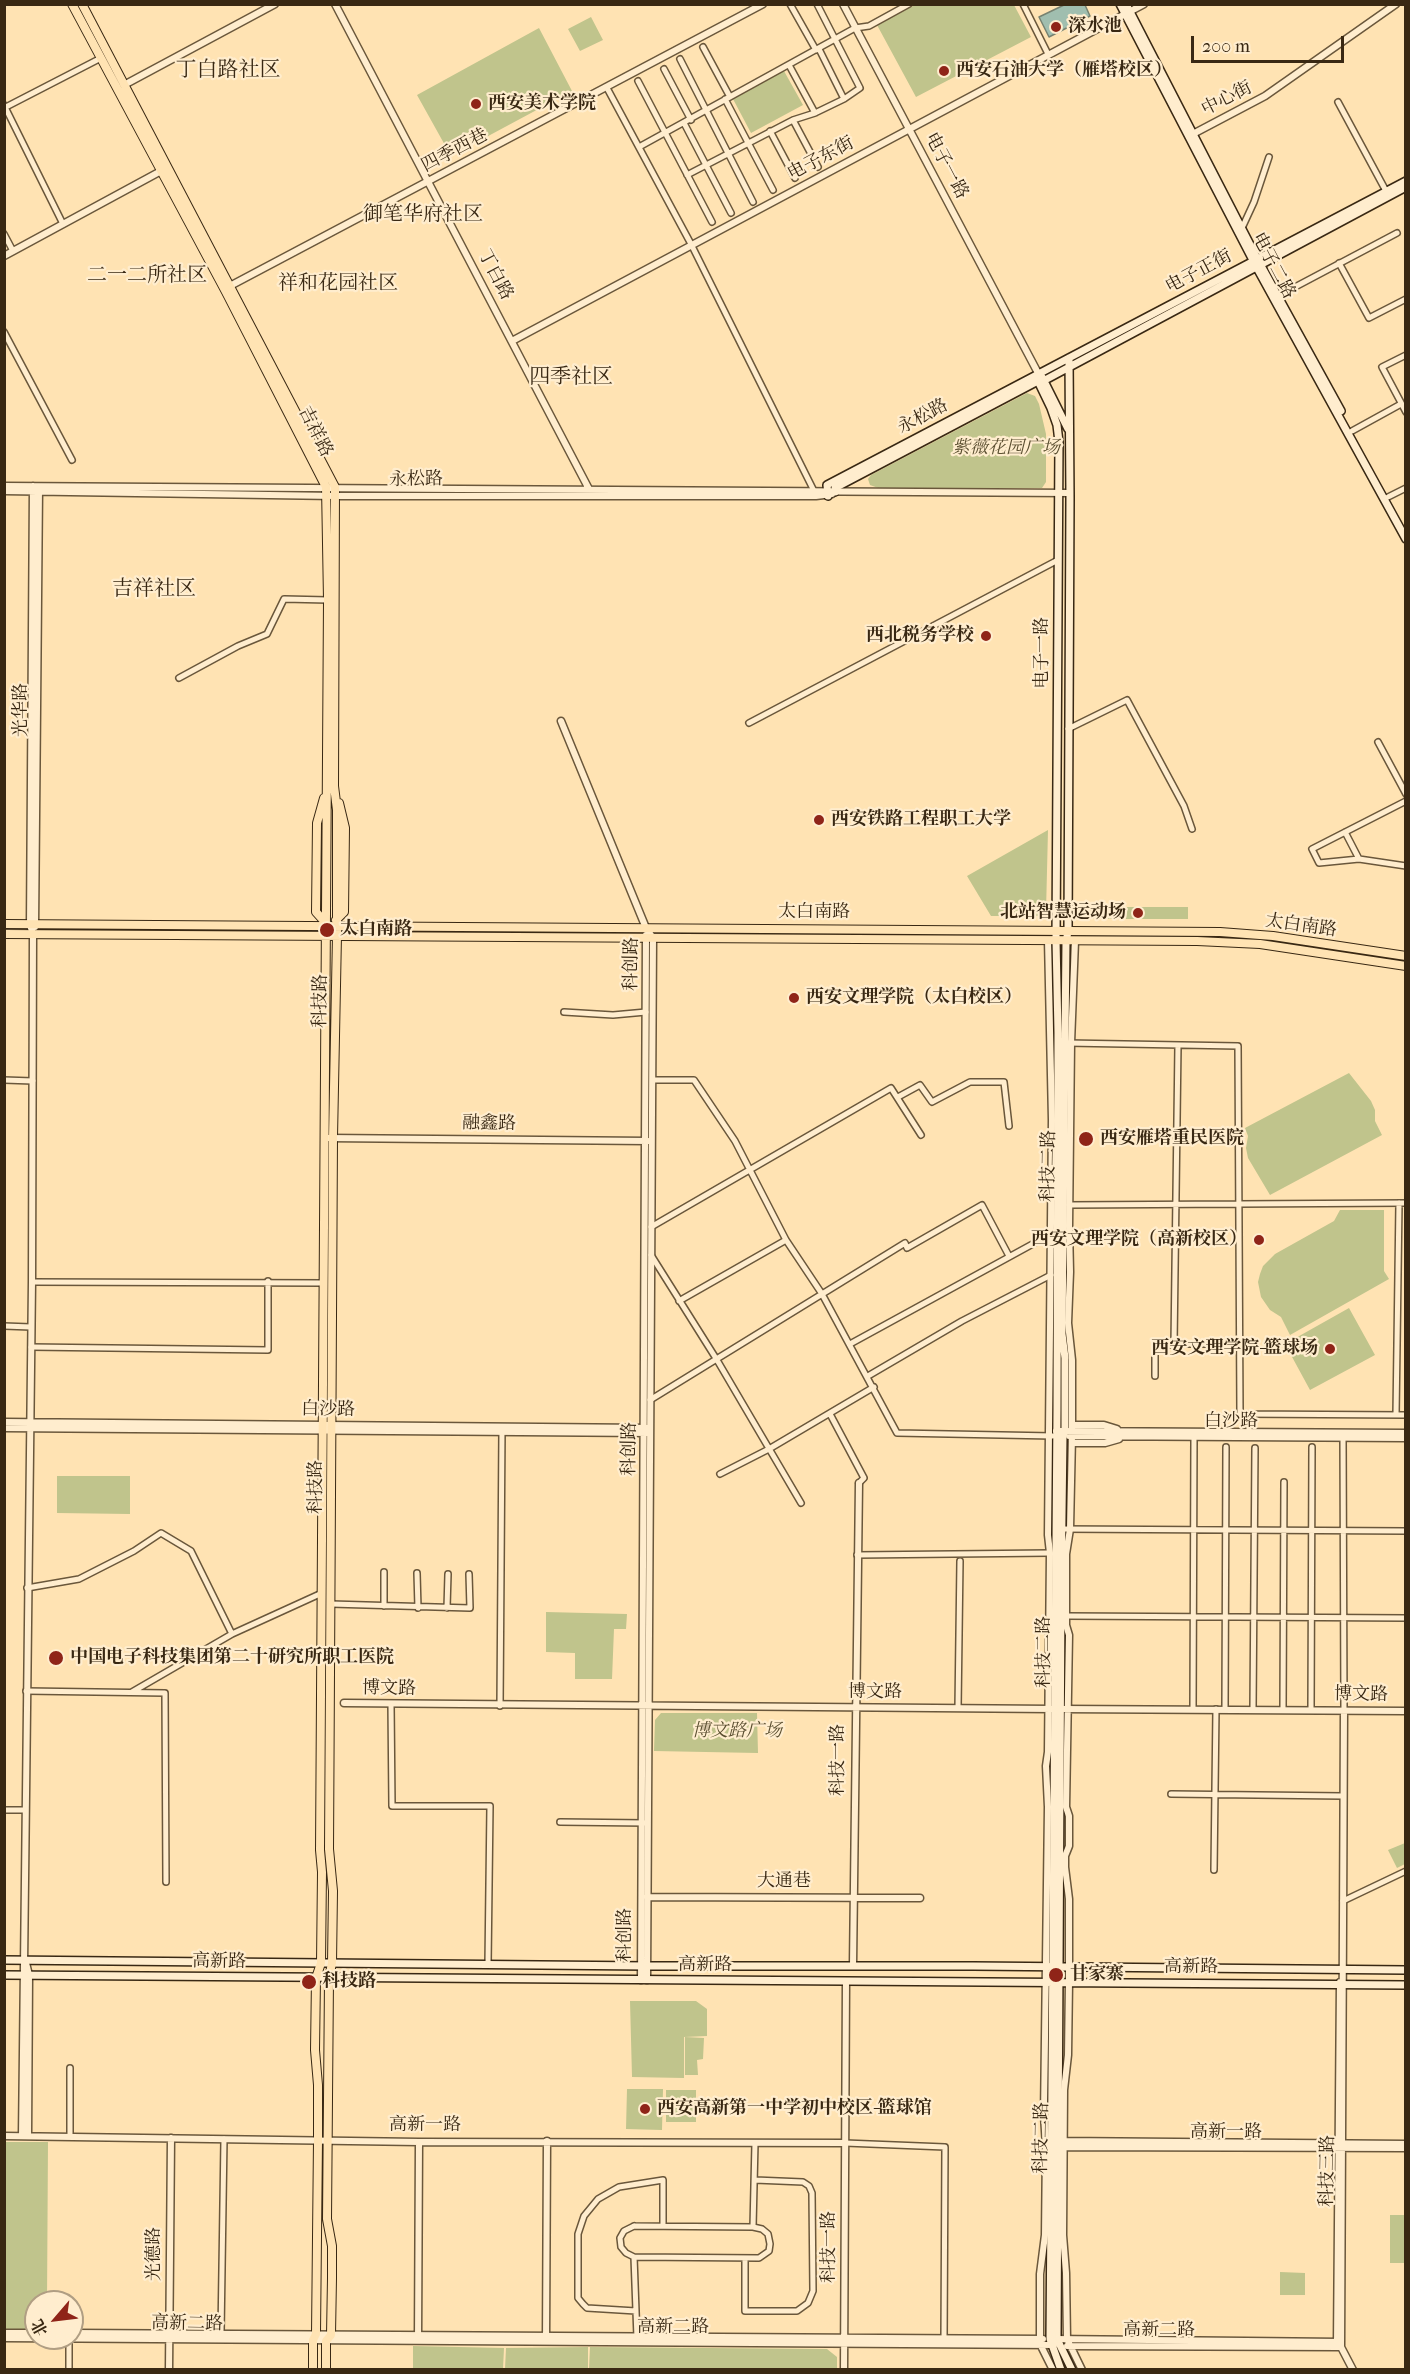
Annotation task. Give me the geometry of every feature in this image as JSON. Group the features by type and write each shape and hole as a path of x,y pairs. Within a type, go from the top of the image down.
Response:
{"main road":[{"name":"吉祥路","path":"72,4 161,171 227,287"},
{"name":"吉祥路","path":"82,4 329,490 335,496 331,792 325,923"},
{"name":"电子二路","path":"1120,4 1127,13 1257,262 1406,539"},
{"name":"电子二路","path":"1126,4 1127,13"},
{"name":"电子二路","path":"1190,135 1242,228 1257,262 1406,529"},
{"name":"电子正街","path":"1041,378 1069,368 1406,181"},
{"name":"电子正街","path":"1041,378 1069,358 1406,187"},
{"name":"电子一路","path":"1068,932 1069,358"},
{"name":"电子一路","path":"1041,378 1070,433"},
{"name":"电子一路","path":"1041,378 1057,425 1059,442 1057,930"},
{"name":"永松路","path":"830,493 835,488 1041,378"},
{"name":"吉祥路","path":"329,490 331,792 337,810 336,923"},
{"name":"科技路","path":"313,2370 329,1978 332,1963 333,1879 329,1849 333,1428 325,923"},
{"name":"太白南路","path":"4,924 336,923 646,928 1220,932 1273,936 1406,956"},
{"name":"科技路","path":"326,2370 332,2246 327,2219 315,2050 316,1978 321,1962 324,1282 336,923"},
{"name":"科技二路","path":"1057,930 1052,940 1058,1033 1064,1434 1052,1982 1054,2342 1061,2370"},
{"name":"科技二路","path":"1057,1709 1064,1434 1065,1358 1062,1334 1068,1043 1066,941 1068,932"},
{"name":"太白南路","path":"4,934 1197,941 1260,944 1406,966"},
{"name":"高新路","path":"4,1960 1406,1970"},
{"name":"高新路","path":"4,1975 1406,1985"},
{"name":"科技二路","path":"1054,2342 1072,2370"}],"street":[{"path":"124,85 275,4"},
{"name":"丁白路","path":"335,4 591,494"},
{"name":"四季西巷","path":"227,287 763,4"},
{"path":"790,4 844,99"},
{"path":"687,175 770,131 844,99 860,88 817,4"},
{"name":"电子一路","path":"843,4 1041,378"},
{"path":"639,147 855,28 869,26 909,4"},
{"path":"1023,4 1048,54"},
{"name":"电子东街","path":"512,340 1144,4"},
{"name":"中心街","path":"1190,135 1265,96 1396,4"},
{"path":"703,48 773,190"},
{"path":"63,224 5,107 101,58"},
{"path":"680,59 753,202"},
{"path":"789,65 814,113"},
{"path":"663,69 691,120"},
{"path":"638,81 712,222"},
{"path":"607,88 691,244 816,494"},
{"path":"1338,102 1386,191"},
{"path":"793,120 818,167"},
{"path":"684,123 731,213"},
{"path":"770,131 795,178"},
{"path":"1242,228 1254,202 1269,157"},
{"path":"4,256 161,171"},
{"path":"1278,296 1397,233"},
{"path":"4,234 13,251"},
{"path":"1339,264 1369,318 1406,298"},
{"path":"4,333 72,460"},
{"path":"1406,355 1382,367 1406,412"},
{"path":"1352,431 1401,404"},
{"name":"永松路","path":"4,486 36,489"},
{"path":"1388,497 1406,488"},
{"name":"永松路","path":"4,491 36,489 329,490 591,494"},
{"name":"光华路","path":"25,2136 25,1810 32,1282 36,489"},
{"path":"830,493 1070,493"},
{"name":"永松路","path":"335,496 830,493"},
{"path":"749,723 1058,560"},
{"path":"179,678 238,646 267,634 284,599 328,600"},
{"path":"1068,729 1127,700 1184,806 1192,829"},
{"path":"561,721 646,928"},
{"path":"1378,742 1406,794"},
{"path":"1406,801 1312,849 1319,863 1359,859 1406,866"},
{"path":"1345,832 1359,859"},
{"name":"科创路","path":"644,1980 649,1141 653,1080 650,938 646,928"},
{"name":"科创路","path":"648,1431 651,1227 646,1012 650,938"},
{"path":"1052,940 1048,996 1052,1034 1050,1076 1051,1275 1070,1529 1066,1554 1068,1654 1057,1709 1046,1795 1052,1982"},
{"path":"1053,2370 1040,2342 1054,2144 1070,1967 1069,1899 1065,1867 1065,1856 1069,1846 1069,1816 1066,1807 1057,1709 1048,1535 1064,1434 1072,1360 1068,1323 1071,1249 1068,1043 1075,941"},
{"path":"564,1012 613,1015 646,1012"},
{"path":"1068,1043 1238,1047 1240,1414 1406,1415"},
{"path":"1174,1344 1178,1045"},
{"path":"4,1080 33,1081"},
{"path":"653,1080 694,1080 735,1141 786,1240 822,1294 897,1432 1064,1434 1104,1425 1127,1434"},
{"path":"898,1097 920,1085 932,1102 970,1082 1004,1082 1009,1126"},
{"path":"651,1227 891,1088 921,1135"},
{"name":"融鑫路","path":"329,1138 649,1141"},
{"path":"1069,1205 1402,1203 1396,1415"},
{"path":"650,1400 905,1243 907,1248 982,1205 1009,1256"},
{"path":"850,1344 1051,1234"},
{"path":"679,1301 786,1240"},
{"path":"650,1254 717,1360 801,1503"},
{"path":"868,1376 962,1321 1051,1275"},
{"path":"31,1347 268,1350 268,1281"},
{"path":"32,1282 324,1282"},
{"path":"4,1326 31,1327"},
{"path":"1155,1376 1155,1347 1174,1344 1239,1344"},
{"path":"720,1474 769,1449 874,1388"},
{"path":"830,1414 864,1478 859,1483"},
{"path":"1249,1414 1249,1432"},
{"name":"白沙路","path":"4,1422 29,1426"},
{"name":"白沙路","path":"4,1428 29,1426 648,1431"},
{"path":"500,1706 502,1429"},
{"name":"白沙路","path":"1064,1434 1249,1432 1406,1438"},
{"name":"白沙路","path":"1127,1434 1194,1437 1406,1432"},
{"path":"1343,1435 1344,1710"},
{"path":"1193,1709 1194,1437"},
{"path":"1225,1709 1226,1447"},
{"path":"1311,1710 1312,1447"},
{"path":"1254,1709 1255,1448"},
{"path":"1283,1709 1284,1482"},
{"name":"科技一路","path":"853,1965 859,1483"},
{"path":"1061,1528 1406,1531"},
{"path":"27,1588 79,1579 134,1551 161,1533 191,1551 232,1634"},
{"path":"857,1555 1050,1552"},
{"path":"958,1708 960,1561"},
{"path":"384,1572 384,1606"},
{"path":"417,1573 418,1608"},
{"path":"447,1608 448,1574"},
{"path":"331,1604 470,1608 469,1574"},
{"path":"131,1693 232,1634 322,1593"},
{"path":"1066,1616 1406,1618"},
{"path":"26,1691 165,1693 166,1882"},
{"name":"博文路","path":"344,1703 500,1706 1406,1710"},
{"path":"392,1704 392,1806 490,1806 488,1964"},
{"path":"1214,1870 1216,1709"},
{"name":"科技三路","path":"1344,1710 1339,2345 1353,2370"},
{"path":"1172,1794 1343,1796"},
{"path":"4,1810 25,1810"},
{"path":"560,1822 645,1823"},
{"name":"科创路","path":"644,1966 647,1897 645,1823"},
{"path":"1343,1901 1406,1870"},
{"name":"大通巷","path":"647,1897 920,1898"},
{"name":"科技一路","path":"844,2370 846,1981"},
{"path":"70,2068 70,2136"},
{"name":"高新一路","path":"4,2136 419,2142 845,2143"},
{"name":"光德路","path":"169,2370 171,2138"},
{"path":"221,2333 224,2139"},
{"path":"546,2340 547,2141"},
{"path":"418,2339 419,2142"},
{"path":"753,2227 755,2143"},
{"path":"845,2143 945,2147 944,2342"},
{"path":"1054,2144 1066,2273 1068,2342 1082,2370"},
{"name":"高新一路","path":"1054,2144 1406,2148"},
{"name":"高新一路","path":"1340,2146 1406,2144"},
{"path":"636,2312 587,2308 578,2298 578,2234 584,2216 598,2199 619,2187 663,2180 663,2226"},
{"path":"745,2258 745,2311 797,2311 808,2303 813,2291 812,2193 809,2186 803,2182 755,2180"},
{"path":"634,2226 663,2226 762,2229 768,2234 769,2251 759,2258 634,2257 621,2247 620,2238 624,2231 634,2226"},
{"path":"634,2257 637,2338"},
{"path":"4,2333 24,2333"},
{"name":"高新二路","path":"169,2336 221,2333 328,2338 844,2341"},
{"name":"高新二路","path":"84,2336 315,2337"},
{"name":"高新二路","path":"4,2338 24,2337"},
{"name":"高新二路","path":"546,2340 637,2338 1339,2345"},
{"path":"69,2370 70,2350"}],"green space":[{"path":"915,5 1014,5 1031,37 916,97 877,25"},
{"path":"591,17 603,40 580,51 568,29"},
{"path":"539,28 572,91 451,156 417,95"},
{"path":"784,71 803,105 751,133 733,99"},
{"name":"紫薇花园广场","path":"1027,393 1035,396 1039,404 1046,434 1046,482 1042,488 881,489 870,485 868,479 871,475"},
{"path":"1048,830 1046,912 1042,916 991,916 967,876"},
{"name":"北站智慧运动场","path":"1089,907 1188,907 1188,919 1089,919"},
{"path":"1349,1073 1371,1101 1375,1110 1375,1121 1382,1135 1270,1195 1248,1158 1246,1148 1248,1136 1245,1128"},
{"path":"1340,1210 1384,1210 1384,1271 1389,1279 1290,1335 1281,1317 1270,1310 1261,1297 1258,1282 1263,1266 1275,1254 1334,1221"},
{"name":"西安文理学院-篮球场","path":"1349,1308 1375,1355 1310,1390 1285,1344"},
{"path":"57,1476 130,1476 130,1514 57,1513"},
{"path":"546,1612 627,1614 626,1629 614,1629 612,1679 575,1679 575,1653 546,1652"},
{"name":"博文路广场","path":"661,1713 757,1713 758,1753 654,1751 655,1720"},
{"path":"1405,1843 1405,1864 1397,1868 1388,1850"},
{"path":"630,2001 696,2001 707,2009 707,2036 684,2037 684,2078 632,2077"},
{"path":"685,2037 704,2038 703,2059 697,2060 698,2075 685,2075"},
{"name":"西安高新第一中学初中校区-篮球馆","path":"627,2089 663,2089 662,2130 626,2129"},
{"path":"666,2090 696,2090 696,2122 666,2122 666,2105 673,2104 666,2104"},
{"path":"5,2142 48,2142 47,2290 24,2290 24,2330 5,2330"},
{"path":"1390,2215 1405,2215 1405,2263 1390,2263"},
{"path":"1280,2272 1305,2273 1305,2295 1280,2295"},
{"path":"413,2346 504,2348 503,2369 413,2369"},
{"path":"588,2347 588,2369 505,2369 506,2348"},
{"path":"590,2347 827,2349 837,2357 837,2369 589,2369"}],"shaded area":[{"name":"深水池","path":"1064,5 1085,5 1090,16 1049,37 1039,17"}],"place":[{"name":"深水池","path":"1056,27"},
{"name":"西安石油大学（雁塔校区）","path":"944,71"},
{"name":"西安美术学院","path":"476,104"},
{"name":"西北税务学校","path":"986,636"},
{"name":"西安铁路工程职工大学","path":"819,820"},
{"name":"北站智慧运动场","path":"1138,913"},
{"name":"太白南路","path":"327,930"},
{"name":"西安文理学院（太白校区）","path":"794,998"},
{"name":"西安雁塔重民医院","path":"1086,1139"},
{"name":"西安文理学院（高新校区）","path":"1259,1240"},
{"name":"西安文理学院-篮球场","path":"1330,1349"},
{"name":"中国电子科技集团第二十研究所职工医院","path":"56,1658"},
{"name":"甘家寨","path":"1056,1975"},
{"name":"科技路","path":"309,1982"},
{"name":"西安高新第一中学初中校区-篮球馆","path":"645,2109"}],"district":[{"name":"丁白路社区","path":"228,71"},
{"name":"御笔华府社区","path":"423,215"},
{"name":"二一二所社区","path":"147,276"},
{"name":"祥和花园社区","path":"338,284"},
{"name":"四季社区","path":"571,378"},
{"name":"吉祥社区","path":"154,590"}]}
